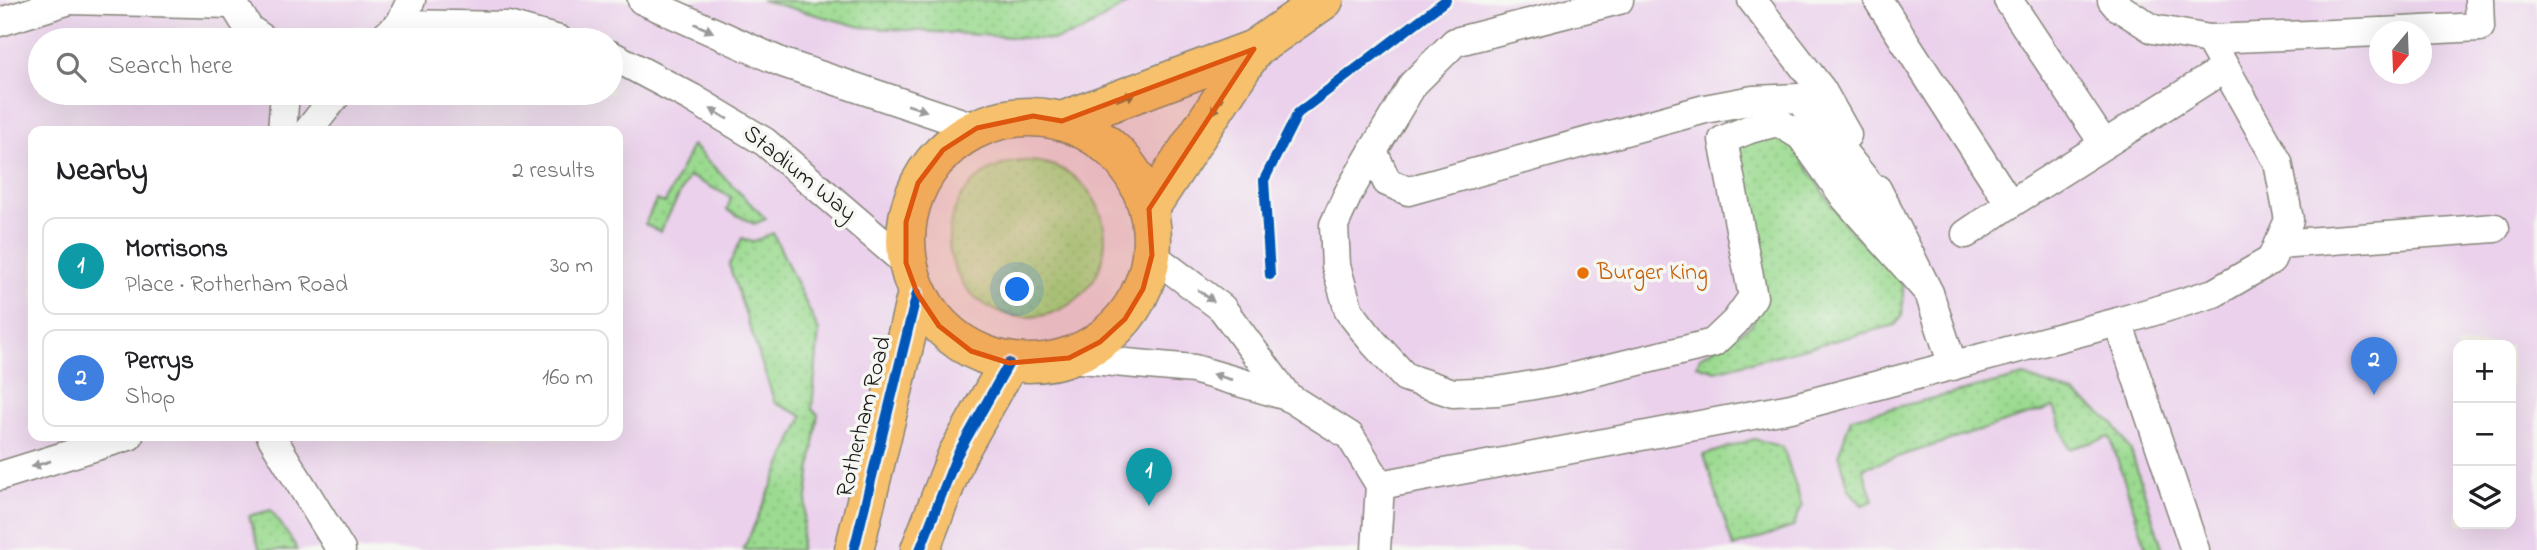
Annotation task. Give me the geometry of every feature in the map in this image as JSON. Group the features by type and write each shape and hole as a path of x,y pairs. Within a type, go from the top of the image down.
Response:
{"main road":[{"name":"Rotherham Road","path":"1062,121 1254,49 1324,0"},
{"name":"Rotherham Road","path":"1149,209 1254,49"},
{"name":"Rotherham Road","path":"854,550 911,278 906,222 918,183 943,150 976,128 1004,119 1033,116 1062,121 1101,139 1131,170 1149,209 1153,232 1152,255 1143,289 1125,318 1100,342 1069,358 1040,364 1009,363 971,351 939,326 911,278"},
{"path":"920,550 957,455 1009,363"}],"lane":[{"path":"0,22 69,0 231,2 248,28"},
{"path":"1619,0 1455,42 1413,84 1349,192 1334,225 1336,266 1349,311 1405,377 1453,393 1498,391 1557,381 1713,342 1735,322 1753,297 1723,140 1778,122 1801,136 1846,199 1929,293"},
{"path":"1752,0 1821,89 1885,204 1929,293 1953,366"},
{"path":"1878,0 2010,204"},
{"path":"2008,0 2104,144"},
{"path":"2112,0 2116,6 2153,29 2209,39 2369,32"},
{"path":"2432,29 2480,27 2479,0"},
{"path":"653,3 783,63 976,128"},
{"path":"397,22 515,28"},
{"path":"1380,485 1791,408 2118,322 2214,293 2271,260 2289,219 2278,162 2209,39"},
{"name":"Stadium Way","path":"623,61 692,98 765,142 911,278"},
{"path":"1966,233 2225,68"},
{"path":"1373,151 1387,181 1408,191 1705,109 1753,100 1799,98 1885,204"},
{"path":"282,126 284,105"},
{"path":"312,126 329,105"},
{"path":"2278,244 2495,228"},
{"path":"1152,255 1222,308 1287,396"},
{"path":"2118,322 2195,550"},
{"path":"1069,358 1194,369 1287,396 1350,436 1380,485 1376,550"},
{"path":"0,477 113,441"},
{"path":"274,441 341,550"}],"highlighted area":[{"path":"1254,49 1149,209 1152,255 1143,289 1125,319 1100,342 1069,358 1009,363 971,351 939,326 917,293 906,263 906,222 918,183 943,150 977,128 1033,116 1062,121"}],"shaded area":[{"path":"0,0 2537,0 2537,550 0,550"}],"green space":[{"path":"761,0 1133,0 1081,32 1054,40 861,27"},
{"path":"1784,132 1845,225 1897,276 1903,287 1902,317 1895,325 1716,371 1697,365 1700,357 1749,327 1761,309 1739,144"},
{"path":"692,145 766,219 754,224 727,210 731,197 689,176 660,232 645,224 656,200 665,203"},
{"path":"1027,161 1057,167 1082,184 1099,209 1105,239 1099,269 1082,294 1057,311 1027,317 997,311 972,294 955,269 949,239 955,209 972,184 997,167"},
{"path":"773,233 819,331 812,409 818,414 800,550 743,550 803,416 775,403 729,265 742,238 752,242"},
{"path":"2024,376 2075,394 2112,422 2131,451 2163,550 2147,550 2110,437 2069,449 2054,407 1863,468 1873,501 1862,505 1849,490 1839,453 1851,418"},
{"path":"1754,439 1783,447 1802,506 1793,527 1733,547 1704,455"},
{"path":"271,510 297,550 260,550 249,516"}],"cycle path":[{"path":"1270,275 1264,180 1298,113 1446,0"},
{"path":"854,550 917,293"},
{"path":"920,550 957,455 1009,363"}],"place":[{"name":"Burger King","path":"1583,273"},
{"name":"Perrys","path":"2374,395"},
{"name":"Morrisons","path":"1149,506"}]}
